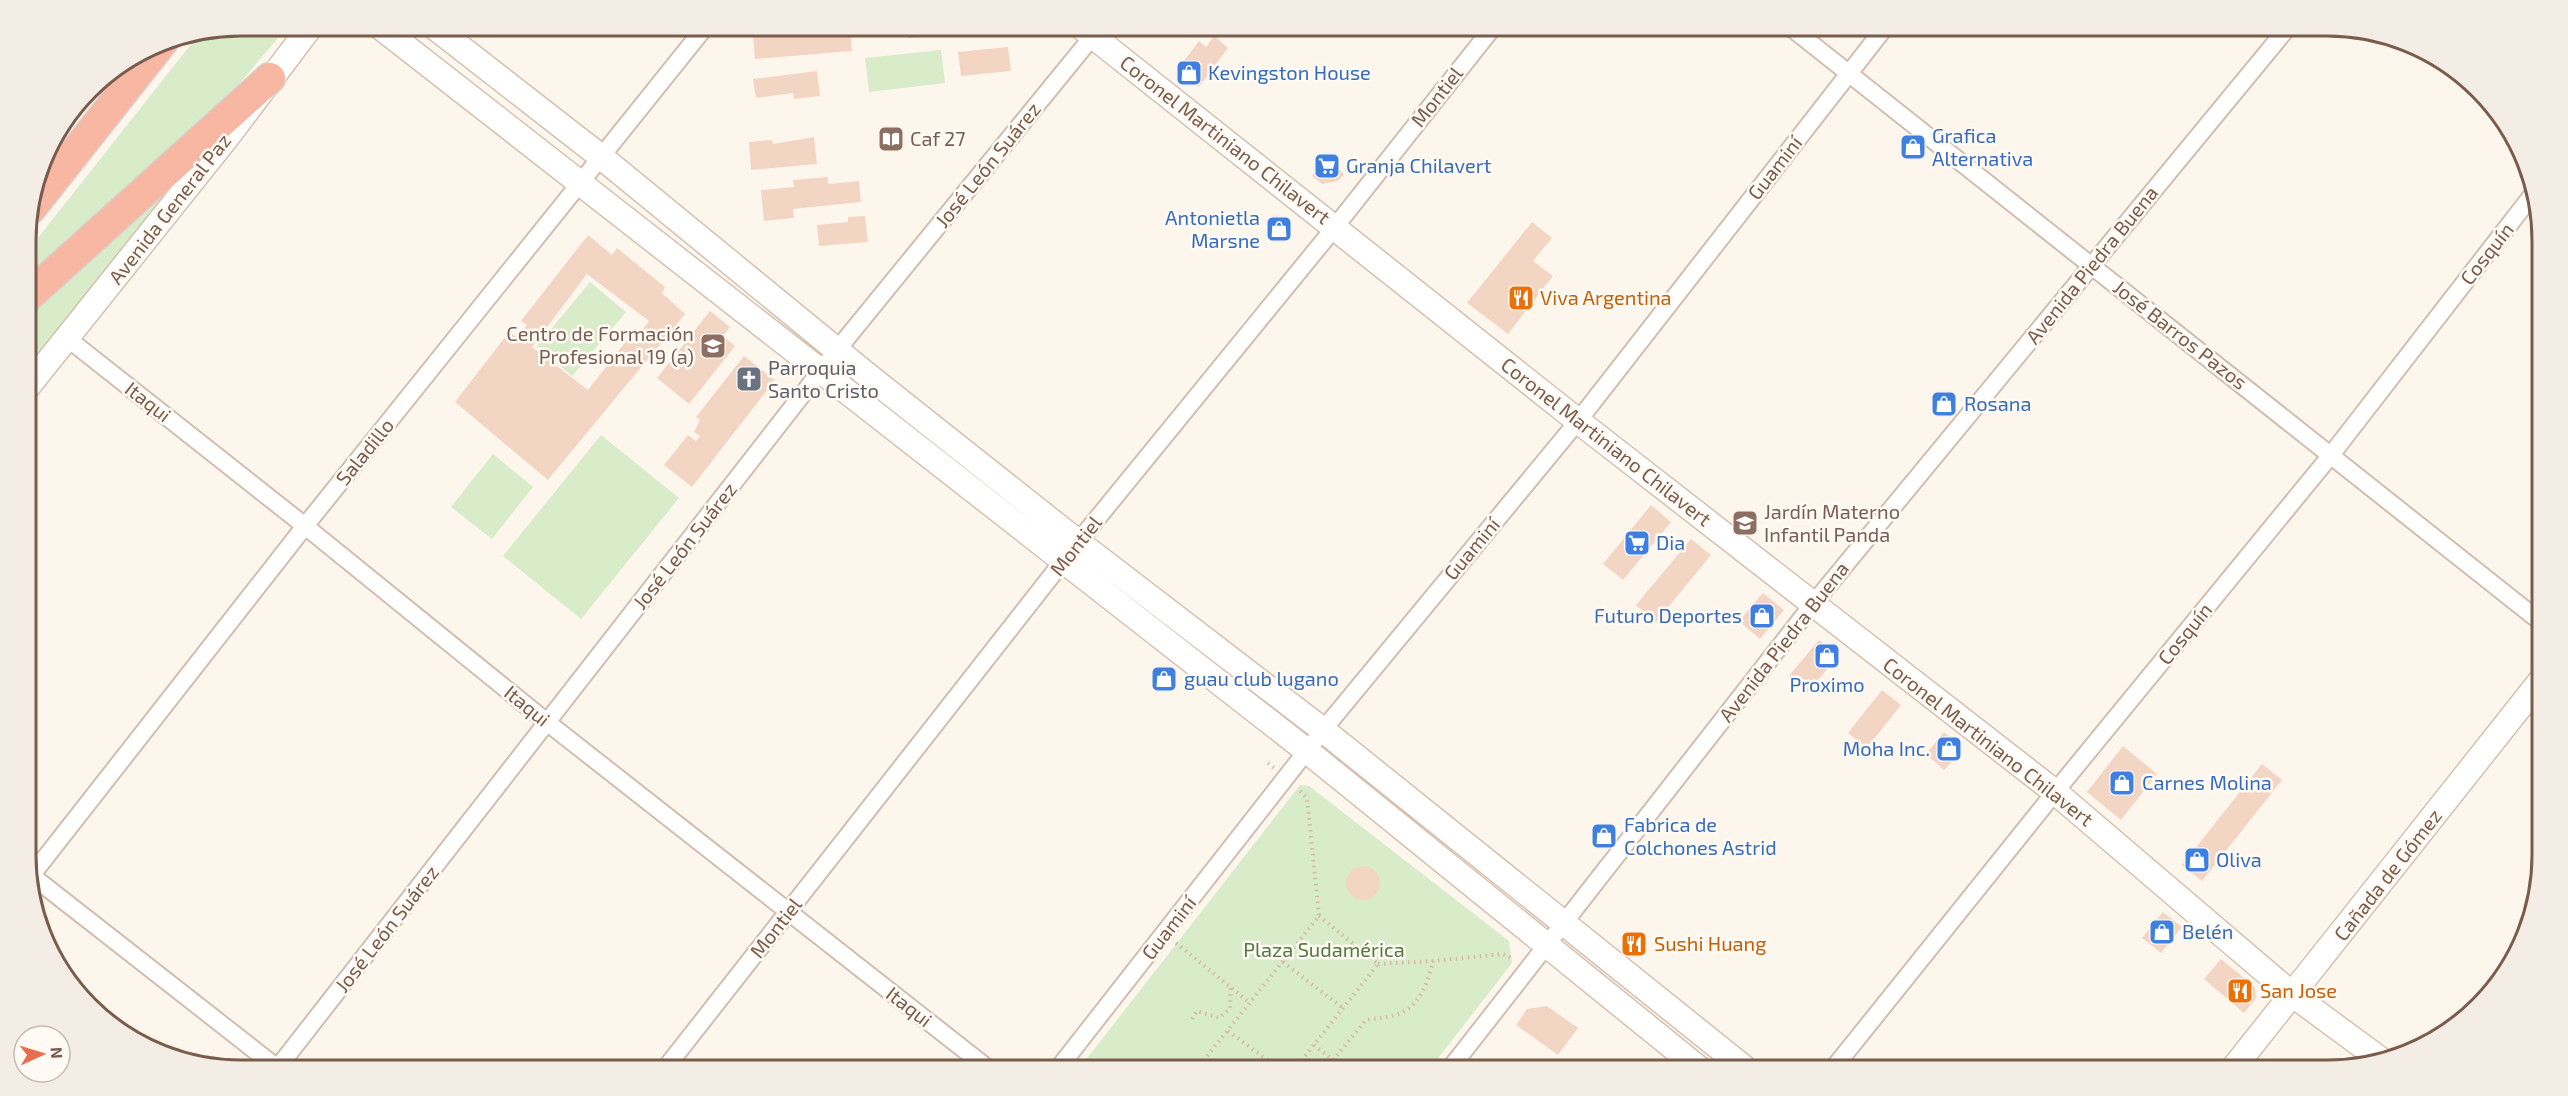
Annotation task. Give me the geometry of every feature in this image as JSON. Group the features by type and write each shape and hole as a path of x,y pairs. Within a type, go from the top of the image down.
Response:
{"highway":[{"path":"42,194 149,58"},
{"path":"36,289 270,78"}],"main road":[{"name":"Avenida General Paz","path":"36,377 228,136 303,36"},
{"path":"393,36 1307,751 1689,1060"},
{"path":"446,36 600,156 837,350 1078,542 1323,730 1735,1060"},
{"name":"Coronel Martiniano Chilavert","path":"1101,36 1578,421 2055,792 2293,995 2373,1054"},
{"name":"Cañada de Gómez","path":"2240,1060 2532,692"}],"street":[{"name":"Saladillo","path":"37,866 305,526 698,36"},
{"name":"José León Suárez","path":"286,1060 837,350 1086,36"},
{"name":"Montiel","path":"672,1060 1078,542 1335,227 1486,36"},
{"name":"José Barros Pazos","path":"1802,36 2532,615"},
{"name":"Guaminí","path":"1065,1060 1323,730 1578,421 1878,36"},
{"name":"Avenida Piedra Buena","path":"1457,1060 1813,604 2281,36"},
{"name":"Cosquín","path":"1840,1060 2055,792 2331,455 2528,201"},
{"name":"Itaqui","path":"68,338 548,723 977,1060"},
{"path":"38,883 265,1060"}],"path":[{"path":"1204,1060 1319,916 1307,798 1268,763"},
{"path":"1319,916 1378,964 1502,954 1529,967"},
{"path":"1165,934 1250,1003"},
{"path":"1314,1045 1333,1060 1366,1020 1397,1015 1417,1000 1425,988 1433,961"},
{"path":"1283,962 1343,1008"},
{"path":"1301,1060 1378,964"},
{"path":"1192,1019 1197,1011 1219,1018 1226,1013 1230,1009 1230,987"},
{"path":"1228,1031 1267,1060"}],"green space":[{"path":"227,36 280,36 212,116 36,282 36,240 193,42"},
{"path":"941,50 945,83 869,92 865,58"},
{"path":"193,156 195,158 36,358 36,310"},
{"path":"590,282 626,312 572,376 537,346"},
{"path":"601,435 679,498 581,619 503,556"},
{"path":"493,454 533,487 492,539 451,507"},
{"name":"Plaza Sudamérica","path":"1300,785 1309,786 1509,941 1512,963 1437,1060 1086,1060"}],"building":[{"path":"753,36 851,36 852,51 755,59"},
{"path":"908,36 932,36 908,38"},
{"path":"1214,36 1228,48 1199,87 1177,70 1199,41 1206,47"},
{"path":"1008,47 1011,71 961,76 958,52"},
{"path":"817,71 820,96 794,99 793,93 756,98 753,79"},
{"path":"814,137 817,164 751,170 749,142 772,140 773,144"},
{"name":"Granja Chilavert","path":"1325,159 1344,174 1338,181 1322,184 1312,176"},
{"path":"828,177 828,184 859,181 861,202 793,209 794,218 764,221 761,190 794,187 793,180"},
{"path":"865,216 868,242 819,246 817,225 848,222 848,217"},
{"path":"1532,222 1552,238 1533,261 1553,276 1508,334 1467,303"},
{"path":"588,235 612,255 617,248 665,287 662,293 685,314 548,480 455,402 509,332 517,337 527,325 521,321","holes":["587,274 649,321 632,344 627,340 588,390 532,347"]},
{"path":"710,311 730,327 723,336 735,346 689,404 657,378"},
{"path":"744,356 775,380 692,487 664,465 688,435 696,441 700,436 694,432 700,420 696,417"},
{"name":"Dia","path":"1651,505 1671,522 1623,580 1603,564"},
{"path":"1691,539 1711,555 1656,622 1636,605"},
{"name":"Futuro Deportes","path":"1763,593 1784,610 1760,639 1739,621"},
{"path":"1819,640 1838,656 1807,693 1788,677"},
{"path":"1882,690 1901,705 1867,748 1848,733"},
{"path":"1944,732 1963,749 1944,770 1926,754"},
{"name":"Carnes Molina","path":"2123,746 2157,774 2121,820 2087,792"},
{"path":"2262,764 2282,780 2202,881 2182,865"},
{"path":"1363,866 1375,871 1380,883 1375,895 1363,900 1351,895 1346,883 1351,871"},
{"name":"Belén","path":"2163,912 2182,927 2161,953 2142,938"},
{"path":"2221,959 2255,987 2256,998 2244,1013 2204,979"},
{"path":"1547,1006 1578,1028 1558,1055 1516,1025 1527,1009"}],"place":[{"name":"Kevingston House","path":"1189,73"},
{"name":"Caf 27","path":"891,139"},
{"name":"Grafica Alternativa","path":"1913,147"},
{"name":"Granja Chilavert","path":"1327,166"},
{"name":"Antonietla Marsne","path":"1279,229"},
{"name":"Viva Argentina","path":"1521,298"},
{"name":"Centro de Formación Profesional 19 (a)","path":"713,346"},
{"name":"Parroquia Santo Cristo","path":"749,379"},
{"name":"Rosana","path":"1944,404"},
{"name":"Jardín Materno Infantil Panda","path":"1745,523"},
{"name":"Dia","path":"1637,543"},
{"name":"Futuro Deportes","path":"1762,616"},
{"name":"Proximo","path":"1827,656"},
{"name":"guau club lugano","path":"1164,679"},
{"name":"Moha Inc.","path":"1949,749"},
{"name":"Carnes Molina","path":"2122,783"},
{"name":"Fabrica de Colchones Astrid","path":"1604,836"},
{"name":"Oliva","path":"2197,860"},
{"name":"Belén","path":"2162,932"},
{"name":"Sushi Huang","path":"1634,944"},
{"name":"San Jose","path":"2240,991"}]}
